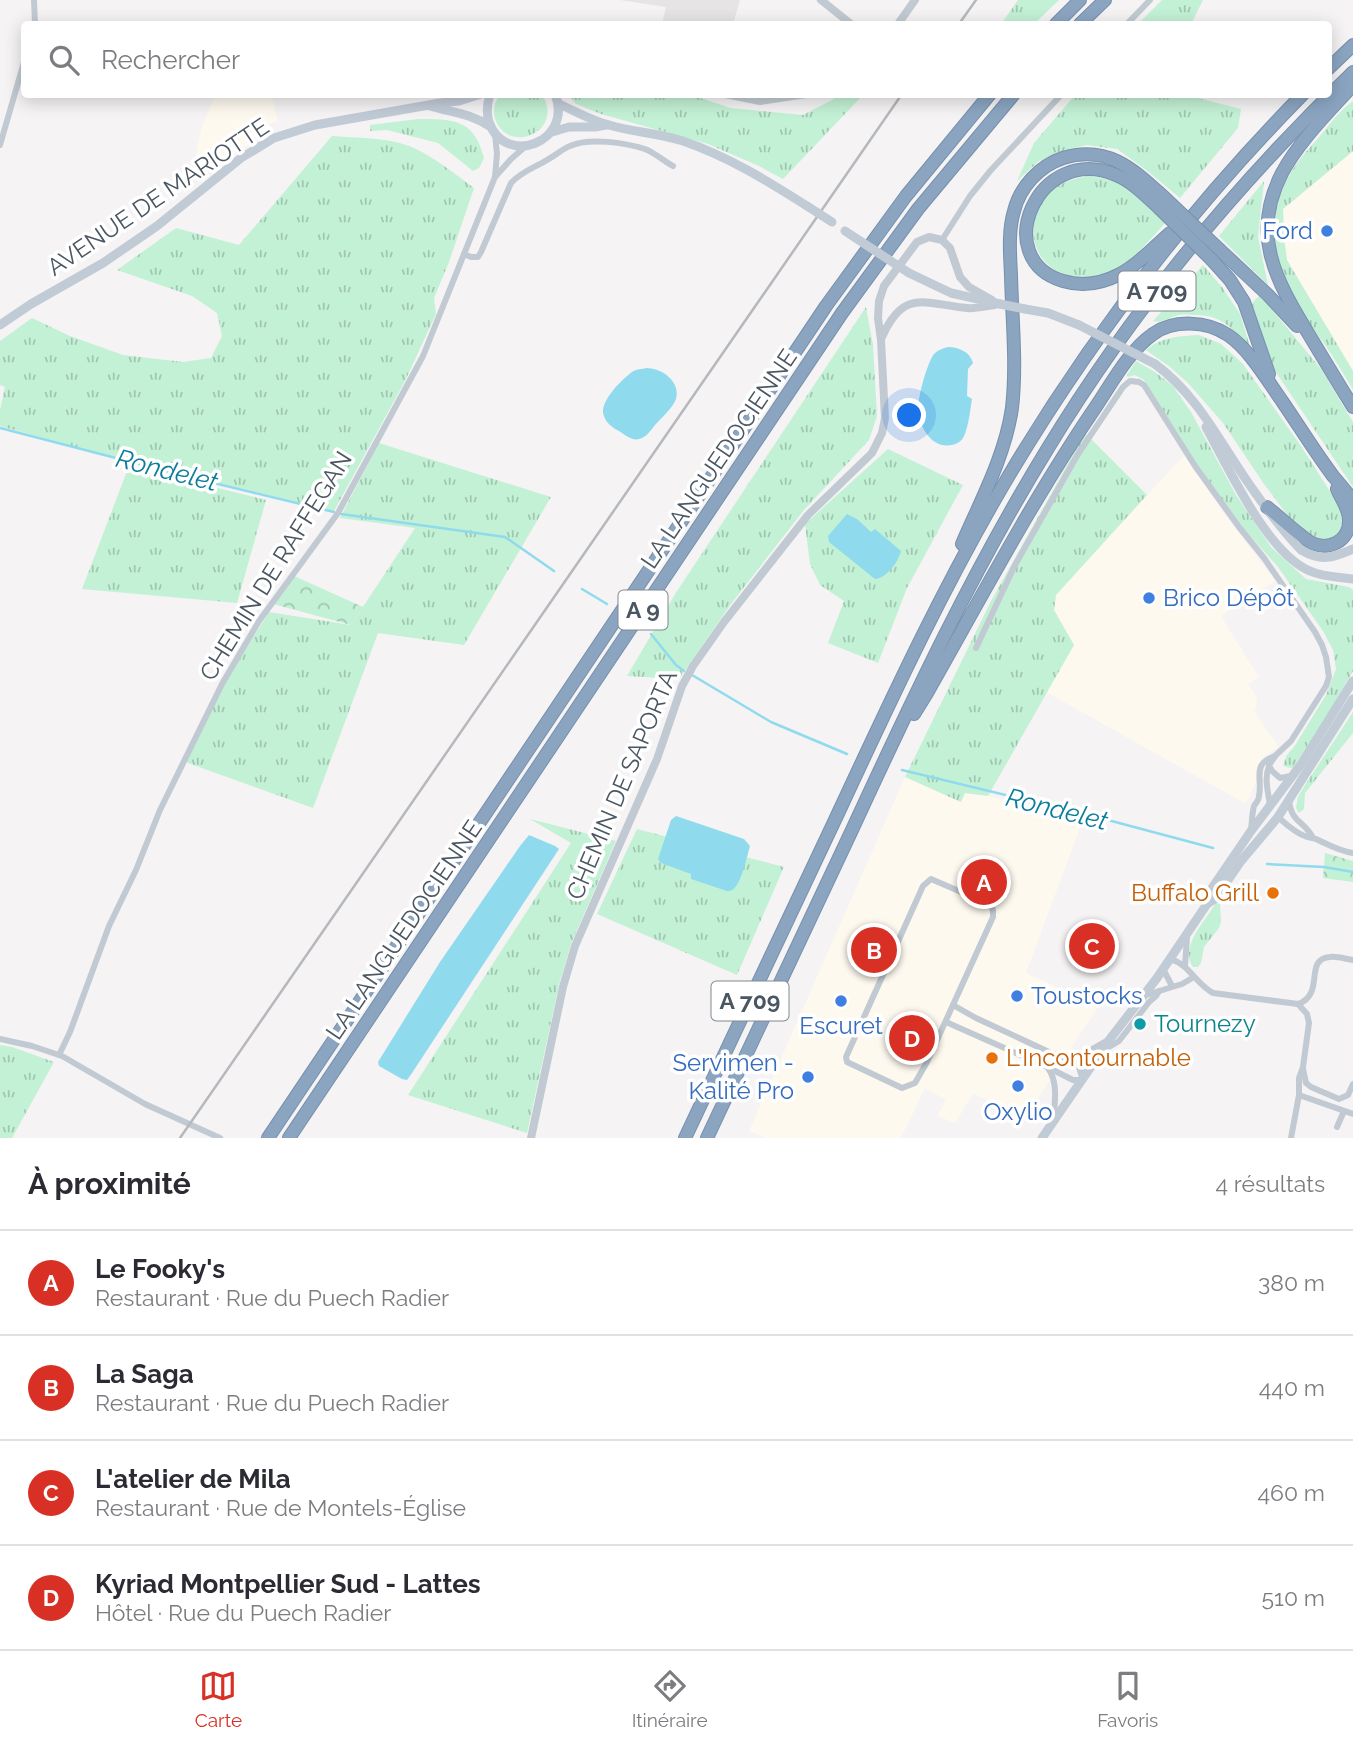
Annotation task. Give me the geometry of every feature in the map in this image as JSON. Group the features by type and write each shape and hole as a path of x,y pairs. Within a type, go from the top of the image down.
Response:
{"highway":[{"path":"1059,21 1080,0"},
{"path":"1083,21 1105,0"},
{"path":"1332,65 1353,46"},
{"name":"A 709","path":"1332,93 1353,72"},
{"path":"1353,85 1291,158 1279,181 1269,213 1268,243 1273,267 1287,297 1353,407"},
{"name":"LA LANGUEDOCIENNE","path":"268,1138 847,275 912,188 987,98"},
{"name":"LA LANGUEDOCIENNE","path":"289,1138 856,292 918,209 1011,98"},
{"name":"A 709","path":"685,1138 924,633 988,512 1052,407 1119,309 1202,205 1299,98"},
{"name":"A 709","path":"707,1138 971,582 1028,481 1073,409 1131,325 1201,235 1265,162 1328,98"},
{"path":"924,633 1007,434 1013,382 1011,229 1020,194 1047,166 1064,158 1092,155 1110,158 1136,172 1162,203 1216,255 1268,295 1318,350"},
{"path":"1162,203 1117,176 1096,170 1069,173 1050,183 1033,204 1027,223 1029,248 1041,268 1055,278 1080,284 1103,281 1122,273 1141,259 1202,205"},
{"path":"1216,255 1244,302 1264,361 1282,401"},
{"path":"888,752 927,693 1055,468 1127,361 1151,335 1171,326 1194,323 1228,335 1241,346 1353,501"},
{"path":"1266,507 1310,542 1324,546 1338,542 1347,532 1349,517 1333,475"}],"main road":[{"name":"AVENUE DE MARIOTTE","path":"0,325 158,226 241,158 274,138 315,125 468,98"},
{"path":"489,98 487,116 493,130"},
{"path":"557,99 607,125 659,134 731,160 757,174 909,273 951,293 1048,313 1079,324 1155,364 1178,383 1203,412 1254,492 1301,550 1317,558 1334,557 1353,549"},
{"path":"526,146 536,144 552,132 559,114 557,99"},
{"name":"AVENUE DE MARIOTTE","path":"428,106 464,113 478,119 500,139 512,145 526,146"},
{"path":"552,132 569,127 607,125"},
{"path":"1190,397 1245,499 1282,550 1310,572 1353,579"},
{"path":"1207,904 1208,894 1302,763 1353,681"},
{"path":"1042,1138 1207,904 1215,899 1278,817 1353,699"},
{"path":"1278,817 1291,776"},
{"path":"1241,862 1246,849 1272,817 1270,805"}],"street":[{"path":"34,0 35,21"},
{"path":"821,0 846,21"},
{"path":"900,21 915,0"},
{"path":"1130,21 1150,0"},
{"path":"0,145 21,72"},
{"path":"745,98 760,101 780,98"},
{"path":"1000,304 979,294 960,277 950,248 942,240 970,196 991,170 1058,98"},
{"name":"CHEMIN DE RAFFEGAN","path":"59,1055 109,926 136,870 160,810 222,684 259,621 338,513 422,356 495,177 497,154 493,130"},
{"path":"464,254 478,257 511,183 518,175 572,145 587,141 624,144 647,150 673,166"},
{"name":"CHEMIN DE RAFFEGAN","path":"495,177 510,159 526,146"},
{"name":"CHEMIN DE SAPORTA","path":"531,1138 563,987 575,946 657,759 682,686 724,622 808,515 872,453 882,433 885,418 879,301 884,286 917,242 929,237 942,240"},
{"path":"881,340 890,321 909,304 924,302 970,308 1000,304"},
{"path":"976,648 1015,565 1078,454 1123,387 1130,381 1139,382 1149,393 1195,467 1264,558 1322,645 1328,667 1326,686 1291,741 1269,765 1266,782 1270,805"},
{"path":"1251,831 1254,805 1260,795 1259,772 1267,759 1276,755"},
{"path":"1269,765 1280,778 1291,776"},
{"path":"1289,800 1292,814 1311,832 1313,838"},
{"path":"1278,817 1307,837 1329,847 1353,853"},
{"path":"932,879 989,904 993,910 992,921 953,1005 915,1083 902,1088 846,1062 923,886 932,879"},
{"path":"1185,966 1187,933"},
{"path":"1170,959 1185,966 1213,993 1298,1004 1305,1002 1311,995 1316,966 1320,961 1332,956 1353,960"},
{"path":"1163,969 1172,986"},
{"path":"1143,996 1182,984 1194,977"},
{"path":"1102,1051 1119,1041 1159,991"},
{"path":"1292,1138 1309,1023 1307,1014 1298,1004"},
{"path":"946,1022 1073,1080 1083,1080 1079,1067 1068,1058 1049,1052 953,1005"},
{"path":"0,1039 59,1055 145,1104 220,1138"},
{"path":"1068,1058 1087,1052 1110,1039"},
{"path":"1047,1067 1052,1074 1055,1089 1054,1120"},
{"path":"1303,1067 1306,1083 1339,1098 1348,1095 1353,1084"},
{"path":"1299,1095 1353,1114"},
{"path":"1337,1127 1344,1111"}],"shaded area":[{"path":"620,0 740,0 734,21 663,21 666,7"},
{"path":"214,98 272,98 278,121 270,124 269,132 230,156 210,159 199,168 196,157 201,129"},
{"path":"1353,151 1353,371 1287,260 1283,209"},
{"path":"1184,455 1275,581 1221,616 1259,677 1248,684 1257,698 1257,708 1254,711 1279,747 1262,758 1256,770 1256,782 1246,804 1046,692 1074,645 1054,610 1056,595"},
{"path":"905,777 960,802 965,793 988,796 1083,820 1026,973 1099,1006 1026,1116 973,1094 955,1123 937,1116 946,1100 925,1088 901,1138 766,1138 749,1131"}],"green space":[{"path":"1018,0 1059,0 1037,21 1003,21"},
{"path":"1162,0 1203,0 1192,21 1141,21"},
{"path":"498,98 543,98 547,118 542,127 533,134 513,136 503,131 496,121 495,104"},
{"path":"571,98 700,98 731,108 803,115 835,98 860,98 783,179 708,144 601,114 576,104"},
{"path":"1072,98 1198,98 1241,109 1238,128 1180,198 1117,149 1087,145 1039,161 1017,181 1034,143"},
{"path":"1353,101 1353,151 1283,209 1287,260 1353,371 1353,390 1289,292 1279,268 1274,236 1279,201 1292,171 1337,116"},
{"path":"418,119 452,121 468,129 475,135 484,158 479,168 473,171 438,143 387,130 370,131 370,125"},
{"path":"332,136 405,144 430,156 474,188 434,298 436,314 405,381 334,511 130,462 0,426 5,387 0,385 0,341 32,318 70,336 123,355 183,362 211,358 222,336 217,313 192,296 117,270 176,228 239,245"},
{"path":"1088,176 1123,185 1140,197 1165,223 1125,263 1099,275 1077,277 1061,273 1040,255 1034,228 1036,214 1054,189 1070,180"},
{"path":"1264,181 1258,237 1268,285 1219,236"},
{"path":"1203,265 1240,314 1251,350 1234,331 1214,318 1183,315 1160,322 1153,321"},
{"path":"1260,295 1321,369 1353,422 1353,487 1269,362 1251,304"},
{"path":"866,307 873,345 877,416 869,440 804,510 731,604 679,679 627,676 677,591"},
{"path":"1199,335 1221,344 1243,364 1301,446 1340,507 1343,519 1340,532 1336,536 1325,540 1310,535 1289,517 1223,423 1188,383 1146,350 1165,340"},
{"path":"1136,361 1173,386 1191,412 1236,495 1271,547 1306,579 1353,590 1353,671 1293,768 1283,765 1326,695 1336,669 1333,650 1323,631 1278,567 1244,529 1200,469 1144,380 1135,375 1128,377"},
{"path":"1085,433 1147,495 1056,595 1054,610 1074,645 988,796 965,793 961,802 905,777 991,601"},
{"path":"379,443 551,497 464,645 378,633 313,808 185,762 217,695 269,612 351,625 415,528 340,518"},
{"path":"888,449 963,485 907,588 878,663 828,643 844,601 820,585 810,564 805,524"},
{"path":"129,466 266,500 237,603 82,589"},
{"path":"294,576 363,607 351,625 273,604"},
{"path":"1353,712 1353,733 1305,793 1304,809 1299,813 1296,808 1298,797"},
{"path":"530,819 616,841 571,944 559,985 527,1133 408,1095 571,843"},
{"path":"637,829 784,867 737,975 597,914"},
{"path":"1325,853 1353,861 1353,882 1323,878"},
{"path":"1216,903 1220,904 1219,928 1204,947 1201,963 1198,967 1193,967 1189,951 1191,943"},
{"path":"0,1045 54,1062 12,1138 0,1138"}],"water":[{"path":"948,347 964,351 973,363 968,369 967,396 972,399 966,432 961,441 952,445 939,444 928,436 918,411 923,382 931,359 937,351"},
{"path":"647,368 659,370 669,377 676,387 676,399 646,435 634,439 610,425 605,419 604,405 622,380 634,371"},
{"path":"847,514 871,532 875,529 901,551 895,564 884,576 875,579 829,542 828,536"},
{"path":"676,816 744,839 750,846 741,877 732,890 727,891 691,879 691,874 661,863 658,859 671,820"},
{"path":"529,835 559,849 407,1080 379,1066 378,1062 440,962"}],"waterway":[{"name":"Rondelet","path":"0,428 334,512"},
{"name":"Rondelet","path":"341,514 505,537 554,571"},
{"path":"582,589 607,604"},
{"path":"651,634 684,671"},
{"name":"Rondelet","path":"692,675 771,722 847,754"},
{"name":"Rondelet","path":"902,770 1213,848"},
{"name":"Rondelet","path":"1267,864 1324,867 1353,872"}],"railway":[{"path":"961,21 976,0"},
{"path":"180,1138 899,98"}],"place":[{"name":"Ford","path":"1327,231"},
{"name":"Brico Dépôt","path":"1149,598"},
{"name":"Le Fooky's","path":"984,882"},
{"name":"Buffalo Grill","path":"1273,893"},
{"name":"L'atelier de Mila","path":"1092,946"},
{"name":"La Saga","path":"874,950"},
{"name":"Toustocks","path":"1017,996"},
{"name":"Escuret","path":"841,1001"},
{"name":"Tournezy","path":"1140,1024"},
{"name":"Kyriad Montpellier Sud - Lattes","path":"912,1038"},
{"name":"L'Incontournable","path":"992,1058"},
{"name":"Servimen - Kalité Pro","path":"808,1077"},
{"name":"Oxylio","path":"1018,1086"}]}
